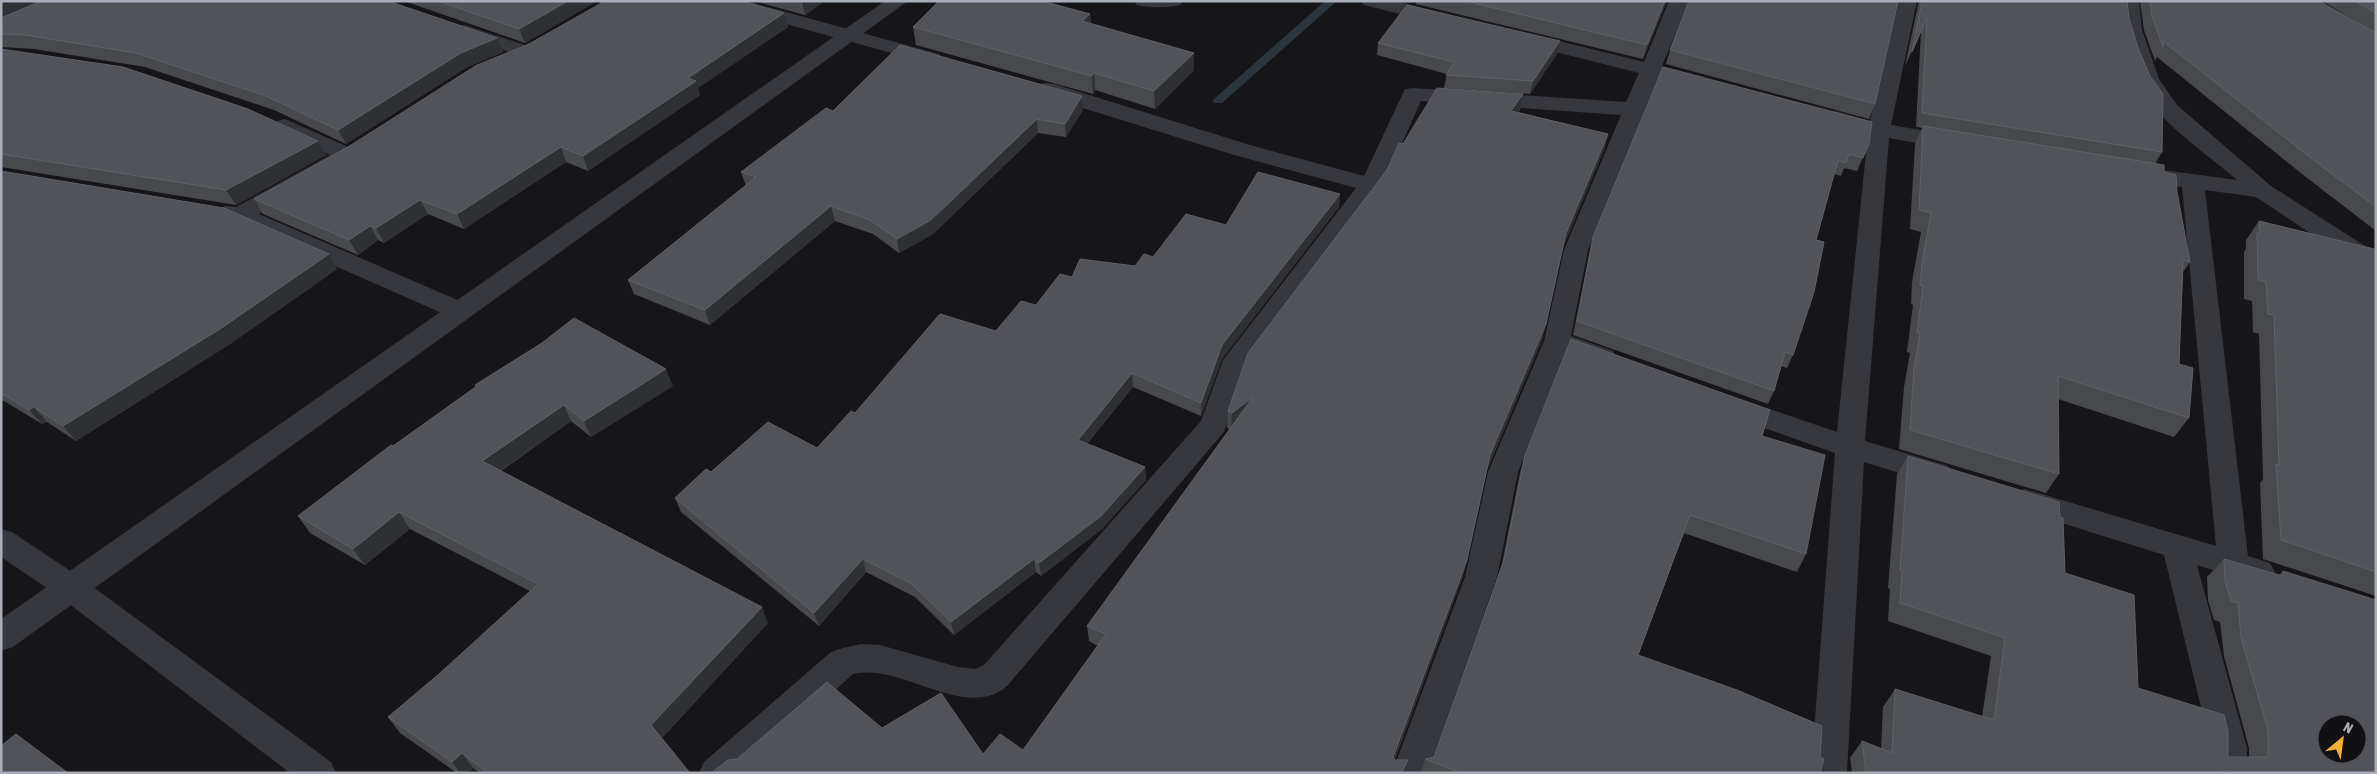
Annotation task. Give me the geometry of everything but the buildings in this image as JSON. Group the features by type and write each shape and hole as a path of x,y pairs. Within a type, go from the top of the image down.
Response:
{"street":[{"path":"723,1 951,63"},
{"path":"1,637 898,1"},
{"path":"1144,1 1173,1"},
{"path":"1371,1 1458,22"},
{"path":"1410,773 1480,578 1503,472 1557,341 1576,250 1634,109 1653,69 1679,1"},
{"path":"1829,773 1850,447 1879,130 1907,1"},
{"path":"2129,1 2132,30 2148,79 2169,110 2263,191 2376,266"},
{"path":"443,23 535,47 501,63"},
{"path":"1507,34 1719,87"},
{"path":"1025,83 1242,150 1371,185"},
{"path":"718,773 843,662 856,656 877,657 961,682 977,683 990,680 1004,667 1214,425 1233,367 1371,185 1413,94 1634,109"},
{"path":"1813,112 1879,130 1975,146"},
{"path":"240,215 355,150 265,117"},
{"path":"2118,171 2193,183 2263,191"},
{"path":"2193,183 2233,564"},
{"path":"202,209 240,215 460,311"},
{"path":"1557,341 1632,369"},
{"path":"1707,396 1850,447 1962,481"},
{"path":"2000,493 2286,581"},
{"path":"1,541 70,587 318,773"},
{"path":"2177,547 2229,748 2230,773"}],"waterway":[{"path":"1218,101 1332,1"}]}
